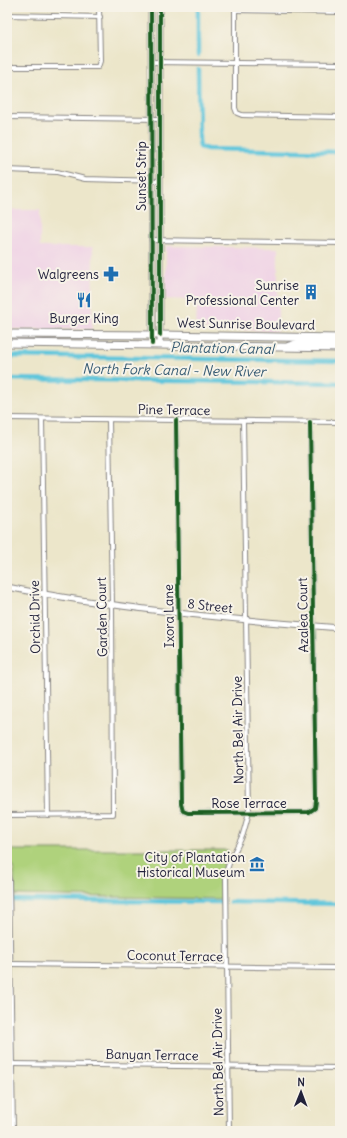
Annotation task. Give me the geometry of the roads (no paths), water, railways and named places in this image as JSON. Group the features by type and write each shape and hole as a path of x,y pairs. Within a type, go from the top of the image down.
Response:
{"highway":[{"name":"West Sunrise Boulevard","path":"7,334 340,338"},
{"name":"West Sunrise Boulevard","path":"7,343 340,348"},
{"path":"285,348 299,343 340,343"}],"street":[{"path":"7,66 98,67 100,61 99,7"},
{"name":"Sunset Strip","path":"151,7 151,240 156,335 160,345"},
{"name":"Sunset Strip","path":"152,344 156,335 160,240 160,7"},
{"path":"340,12 235,9 235,108 237,113 242,115 340,117"},
{"path":"7,15 100,17"},
{"path":"151,62 340,64"},
{"path":"7,118 160,119"},
{"path":"7,170 57,172 85,179 160,181"},
{"path":"151,240 340,243"},
{"name":"Pine Terrace","path":"7,418 340,422"},
{"name":"Orchid Drive","path":"42,419 48,815"},
{"name":"Garden Court","path":"48,815 114,814 109,420"},
{"name":"Ixora Lane","path":"176,420 181,804 183,811"},
{"name":"North Bel Air Drive","path":"229,1131 226,876 230,860 243,835 249,812 243,421"},
{"name":"Azalea Court","path":"310,422 315,808"},
{"name":"8 Street","path":"7,587 112,605 179,614 340,628"},
{"name":"Rose Terrace","path":"183,811 188,813 309,812 315,808"},
{"path":"7,815 48,815"},
{"path":"7,873 10,880 14,1131"},
{"name":"Coconut Terrace","path":"11,964 340,968"},
{"name":"Banyan Terrace","path":"12,1064 340,1068"}],"waterway":[{"path":"198,7 198,55"},
{"path":"198,69 200,147 207,149 340,152"},
{"name":"Plantation Canal","path":"7,356 340,361"},
{"name":"North Fork Canal - New River","path":"7,379 340,383"},
{"path":"7,900 222,902"},
{"path":"230,902 340,904"}],"place":[{"name":"Walgreens","path":"111,274"},
{"name":"Sunrise Professional Center","path":"311,292"},
{"name":"Burger King","path":"84,300"},
{"name":"City of Plantation Historical Museum","path":"257,864"}]}
